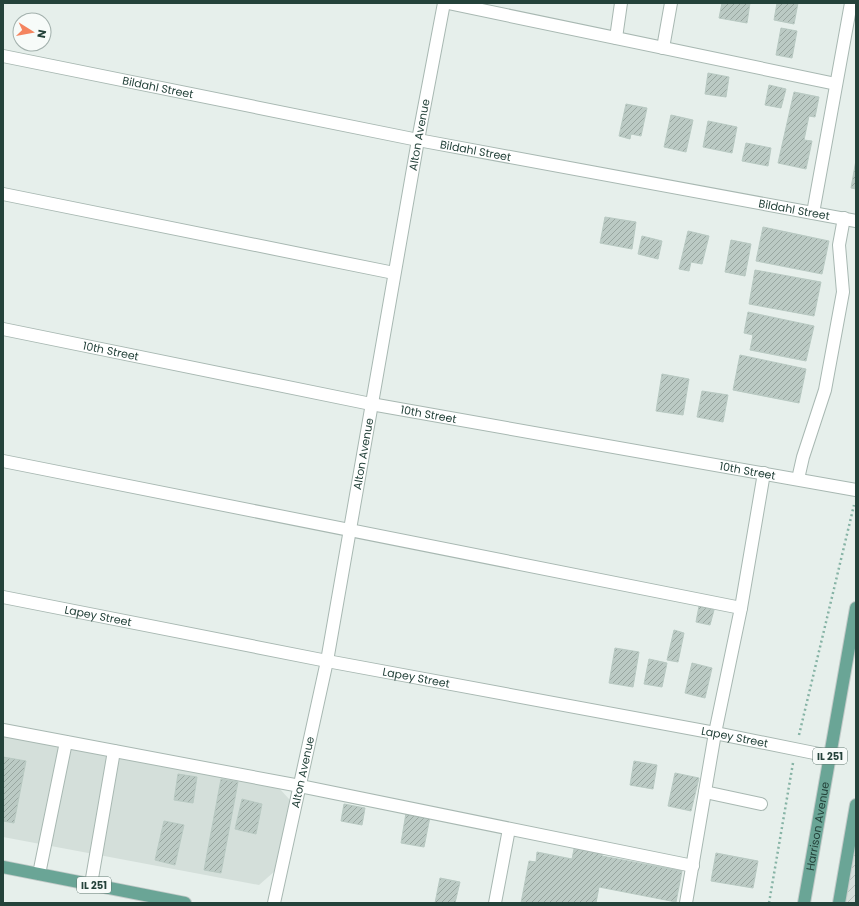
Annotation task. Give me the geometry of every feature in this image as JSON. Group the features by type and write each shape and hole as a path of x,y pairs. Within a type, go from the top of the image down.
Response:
{"main road":[{"name":"Harrison Avenue","path":"804,903 856,608"},
{"path":"839,903 856,804"},
{"name":"IL 251","path":"3,867 91,884 165,901 185,903"}],"street":[{"name":"Alton Avenue","path":"274,903 327,661 394,272 444,3"},
{"path":"448,3 836,84"},
{"path":"616,38 621,3"},
{"path":"663,48 671,3"},
{"path":"813,213 851,3"},
{"name":"Bildahl Street","path":"3,56 418,140 856,221"},
{"path":"3,194 394,272"},
{"path":"798,479 803,457 825,390 843,292 839,245 844,218"},
{"name":"10th Street","path":"3,329 371,404 856,490"},
{"path":"3,461 741,608"},
{"path":"686,903 715,733 741,608 764,473"},
{"name":"Lapey Street","path":"3,597 327,661 715,733 829,756"},
{"path":"3,730 300,786 693,866"},
{"path":"39,874 66,742"},
{"path":"91,884 114,751"},
{"path":"705,792 761,804"},
{"path":"495,903 509,829"}],"path":[{"path":"769,903 795,749 810,694 855,503"}],"shaded area":[{"path":"3,736 278,787 290,800 275,871 259,885 3,837"},
{"path":"856,839 856,903 844,903"}],"building":[{"path":"722,3 750,3 747,23 719,18"},
{"path":"777,3 798,3 794,24 774,20"},
{"path":"781,28 797,31 792,58 776,55"},
{"path":"708,73 729,77 726,97 705,94"},
{"path":"769,85 786,89 781,108 765,105"},
{"path":"794,92 819,97 815,117 809,116 804,140 812,141 806,169 778,163"},
{"path":"626,104 647,108 641,136 631,134 630,139 619,136"},
{"path":"671,115 693,120 686,152 664,147"},
{"path":"708,121 737,127 732,153 703,147"},
{"path":"746,143 771,148 768,166 742,161"},
{"path":"856,160 856,189 851,188"},
{"path":"605,217 636,222 632,249 600,243"},
{"path":"763,227 829,241 822,274 756,261"},
{"path":"688,231 709,236 702,264 691,262 689,271 679,269"},
{"path":"642,236 662,241 658,259 638,254"},
{"path":"731,240 751,244 745,276 725,272"},
{"path":"755,270 821,282 814,316 749,304"},
{"path":"748,312 814,326 806,361 750,350 753,335 744,333"},
{"path":"740,355 806,369 799,403 733,390"},
{"path":"662,374 689,379 683,415 656,411"},
{"path":"702,391 728,395 723,422 697,417"},
{"path":"699,606 714,610 710,625 696,622"},
{"path":"674,630 684,633 678,662 667,660"},
{"path":"615,648 639,652 633,687 609,683"},
{"path":"649,659 667,663 662,687 644,684"},
{"path":"692,663 712,668 705,698 685,693"},
{"path":"3,757 26,761 14,823 3,821"},
{"path":"634,761 657,765 653,789 630,785"},
{"path":"675,773 699,778 691,811 668,806"},
{"path":"178,774 197,777 193,803 174,800"},
{"path":"221,779 238,782 221,873 204,870"},
{"path":"242,799 262,804 256,834 235,829"},
{"path":"344,804 365,808 362,825 341,821"},
{"path":"406,813 430,817 424,847 401,843"},
{"path":"164,821 184,825 175,865 155,860"},
{"path":"575,844 603,850 602,856 682,871 676,902 599,887 596,903 521,903 529,861 536,862 537,852 572,859"},
{"path":"716,853 758,861 753,888 711,881"},
{"path":"440,878 460,882 455,903 435,903"}]}
